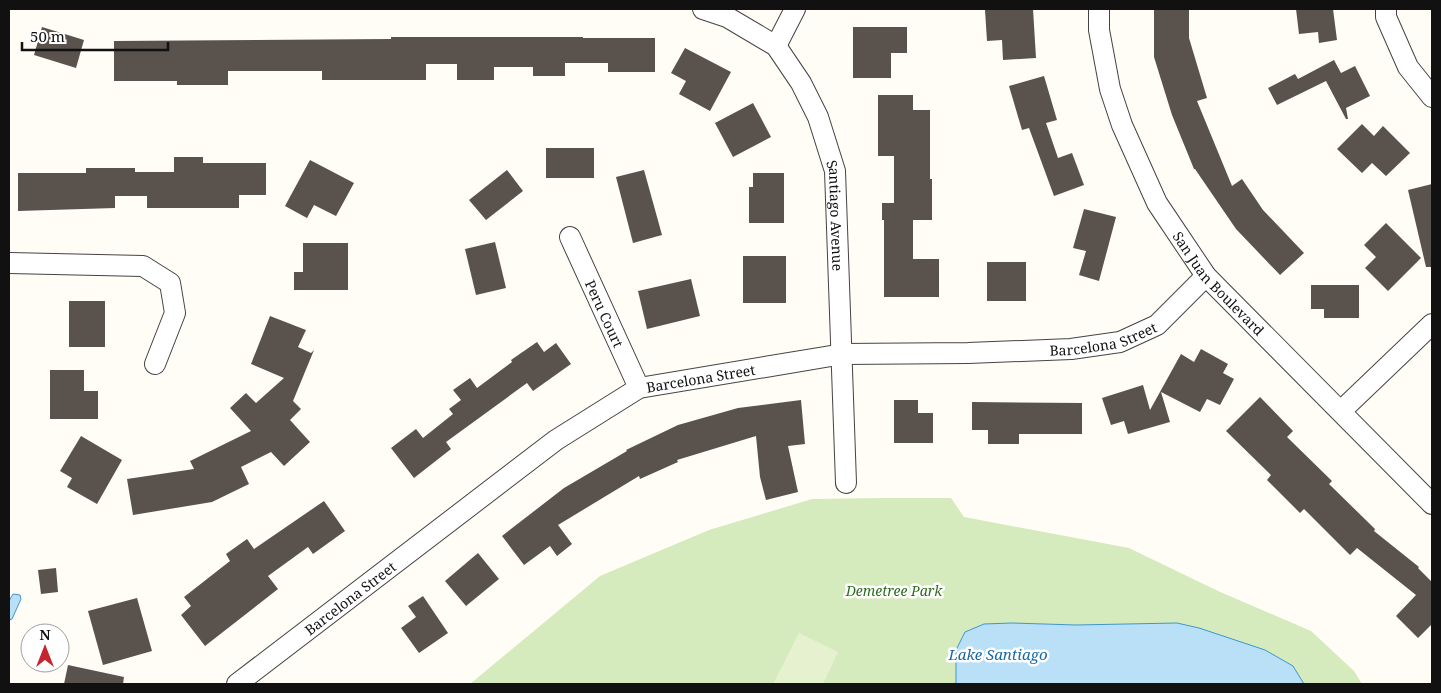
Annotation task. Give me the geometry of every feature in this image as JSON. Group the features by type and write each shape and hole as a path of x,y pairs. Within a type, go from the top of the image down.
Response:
{"street":[{"name":"Santiago Avenue","path":"703,9 728,17 776,46 801,83 818,117 835,171 843,354 846,483"},
{"path":"776,46 796,9"},
{"name":"San Juan Boulevard","path":"1099,9 1099,30 1110,89 1122,124 1157,203 1206,276 1432,504"},
{"path":"1386,9 1386,17 1408,67 1432,97"},
{"name":"Peru Court","path":"570,237 639,388"},
{"path":"9,263 143,266 170,283 175,313 156,364"},
{"name":"Barcelona Street","path":"237,684 556,440 639,388 843,354 968,353 1071,349 1120,342 1157,325 1206,276"},
{"path":"1341,412 1432,324"}],"green space":[{"name":"Demetree Park","path":"951,498 964,517 1129,548 1218,591 1311,631 1354,671 1362,684 470,684 600,576 709,530 812,499"},
{"path":"799,633 838,652 823,684 773,684"}],"water":[{"path":"13,594 20,595 21,599 12,619 9,620 9,601"},
{"name":"Lake Santiago","path":"1177,623 1199,628 1265,650 1293,666 1304,684 956,684 956,650 965,632 984,624 1076,625"}],"building":[{"path":"1033,9 1036,58 1003,60 1002,40 987,41 985,10"},
{"path":"1154,9 1189,9 1189,38 1207,98 1197,101 1232,186 1242,179 1263,210 1304,253 1280,275 1236,229 1194,169 1172,115 1154,57"},
{"path":"1296,9 1333,9 1337,40 1319,43 1318,32 1299,34"},
{"path":"42,27 84,40 76,68 34,55"},
{"path":"853,27 907,27 907,53 891,53 891,78 853,78"},
{"path":"391,37 655,38 655,72 608,72 608,63 565,63 565,76 533,76 533,67 494,67 494,80 457,80 457,64 426,64 426,80 322,80 322,71 228,71 228,85 177,85 177,81 114,81 114,41 391,39"},
{"path":"685,48 731,72 710,111 679,94 686,81 671,73"},
{"path":"1334,60 1341,73 1355,66 1370,96 1346,108 1348,119 1346,119 1326,81 1277,105 1268,88 1295,74 1298,79"},
{"path":"1044,76 1057,120 1046,123 1058,158 1072,153 1084,185 1054,196 1029,128 1022,130 1009,86"},
{"path":"878,95 913,95 913,110 930,110 932,220 913,220 913,259 939,259 939,297 884,297 884,220 882,220 882,203 894,203 894,156 878,156"},
{"path":"753,103 771,137 733,157 715,123"},
{"path":"1362,124 1374,136 1383,126 1410,153 1386,176 1372,163 1362,173 1337,149"},
{"path":"546,148 594,148 594,178 546,178"},
{"path":"174,157 203,157 203,163 266,163 266,195 239,195 239,208 147,208 147,196 115,196 115,208 18,211 18,173 86,173 86,168 135,168 135,172 174,172"},
{"path":"310,160 354,183 336,216 314,205 307,218 285,206"},
{"path":"507,170 523,191 486,220 469,200"},
{"path":"644,170 662,235 633,243 616,177"},
{"path":"753,173 784,173 784,223 749,223 749,187 753,187"},
{"path":"1432,184 1432,267 1426,267 1408,190"},
{"path":"1084,209 1116,217 1099,281 1079,275 1086,251 1073,248"},
{"path":"1386,223 1421,258 1388,291 1365,268 1376,257 1364,245"},
{"path":"495,242 506,288 476,295 465,249"},
{"path":"303,243 348,243 348,290 294,290 294,272 303,272"},
{"path":"743,256 786,256 786,303 743,303"},
{"path":"987,262 1026,262 1026,301 987,301"},
{"path":"691,279 700,316 647,329 638,291"},
{"path":"1311,285 1359,285 1359,318 1324,318 1324,309 1311,309"},
{"path":"69,301 105,301 105,347 69,347"},
{"path":"270,316 306,330 298,347 311,353 314,350 293,401 301,409 290,420 310,442 284,466 271,452 241,467 249,484 212,502 133,515 127,479 194,469 190,461 251,431 230,408 246,393 256,403 284,378 251,364"},
{"path":"537,342 544,352 556,343 571,364 533,391 527,383 446,442 451,449 414,478 391,448 416,429 423,438 453,414 449,409 461,400 453,390 470,378 477,388 512,362 511,360"},
{"path":"1201,349 1228,364 1223,373 1234,379 1220,405 1207,399 1200,412 1161,392 1170,422 1128,434 1124,421 1111,425 1102,398 1143,385 1150,410 1181,354 1194,362"},
{"path":"50,370 84,370 84,391 98,391 98,419 50,419"},
{"path":"1260,397 1293,431 1287,437 1332,481 1329,484 1375,529 1374,531 1419,567 1431,581 1432,579 1432,624 1418,638 1396,616 1416,595 1357,548 1350,555 1304,509 1300,513 1267,480 1271,475 1226,431"},
{"path":"801,400 805,444 788,446 798,492 766,500 760,477 756,436 677,460 678,462 640,479 639,476 558,525 572,544 557,556 550,546 524,565 502,536 564,488 626,450 678,425 738,408"},
{"path":"894,400 918,400 918,413 933,413 933,443 894,443"},
{"path":"972,402 1082,403 1082,434 1019,434 1019,444 988,444 988,430 972,430"},
{"path":"81,436 122,460 97,504 67,487 72,478 60,471"},
{"path":"324,501 345,531 313,554 308,547 268,576 278,589 205,646 181,615 191,606 184,597 230,561 226,554 247,539 254,549"},
{"path":"478,553 499,579 466,606 445,581"},
{"path":"56,568 58,592 41,594 38,570"},
{"path":"423,596 448,633 419,653 401,628 416,617 408,606"},
{"path":"137,598 152,651 103,665 88,611"},
{"path":"70,665 124,677 123,684 64,684 66,673 70,673"}]}
